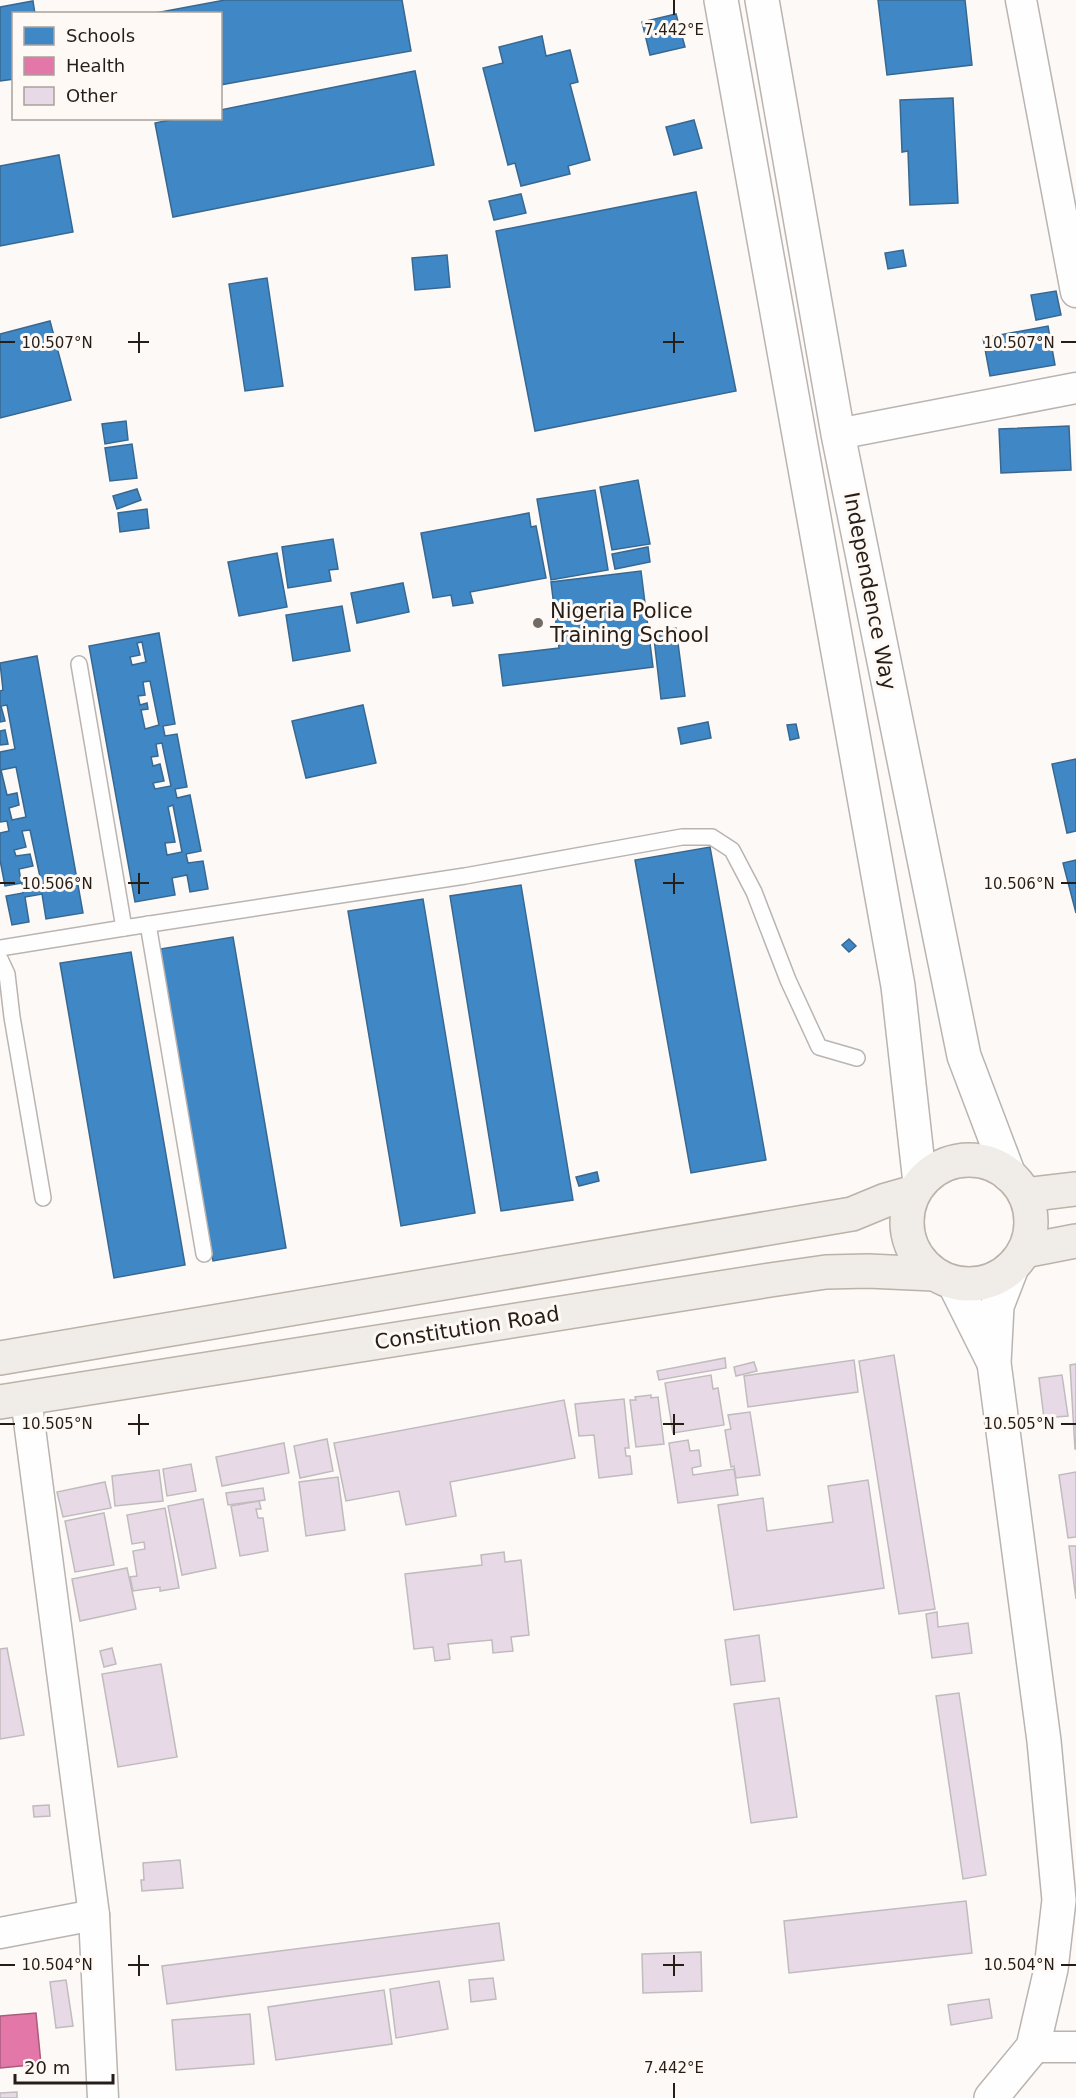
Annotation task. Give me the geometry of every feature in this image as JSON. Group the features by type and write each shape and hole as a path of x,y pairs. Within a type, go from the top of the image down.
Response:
{"main road":[{"name":"Independence Way","path":"721,0 898,986 917,1188"},
{"name":"Independence Way","path":"762,0 838,434 964,1056 1017,1185"},
{"path":"991,2098 1033,2047 1068,1900 1044,1741 994,1363 997,1306 1018,1259 1030,1233 1031,1213 1017,1185 988,1163 963,1160 939,1167 917,1188 907,1209 906,1228 911,1246 921,1263 944,1278 975,1284 994,1279 1018,1259 1076,1241"},
{"path":"1017,1185 1076,1190"},
{"path":"0,1358 852,1214 917,1188"},
{"name":"Constitution Road","path":"13,1400 826,1272 868,1271 944,1278"},
{"path":"944,1278 994,1363"}],"street":[{"path":"1021,0 1076,292"},
{"path":"838,434 1076,388"},
{"path":"13,1400 94,1915 103,2098"},
{"path":"0,1933 94,1915"},
{"path":"1033,2047 1076,2047"}],"lane":[{"path":"79,664 124,928"},
{"path":"0,948 465,876 682,837 712,837 732,850 754,892 788,980 819,1047 857,1058"},
{"path":"148,924 204,1254"},
{"path":"0,959 7,974 12,1017 43,1198"}],"building: Schools":[{"path":"225,0 402,0 411,51 222,85 222,12 161,12"},
{"path":"878,0 965,0 972,65 887,75"},
{"path":"33,1 35,12 12,12 12,79 0,81 0,7"},
{"path":"676,14 685,47 650,55 642,22"},
{"path":"542,36 546,56 570,50 578,82 570,84 590,160 568,166 570,174 521,186 515,163 508,165 483,68 503,63 499,47"},
{"path":"415,71 434,165 173,217 155,123 169,120 222,120 222,110"},
{"path":"953,98 958,203 910,205 908,151 902,152 900,100"},
{"path":"694,120 702,148 674,155 666,127"},
{"path":"59,155 73,232 0,246 0,166"},
{"path":"696,192 736,391 535,431 496,231"},
{"path":"521,194 526,213 494,220 489,201"},
{"path":"903,250 906,266 888,269 885,253"},
{"path":"447,255 450,287 415,290 412,258"},
{"path":"267,278 283,386 245,391 229,284"},
{"path":"1056,291 1061,315 1036,320 1031,295"},
{"path":"50,321 71,400 0,418 0,334"},
{"path":"1048,326 1055,365 990,376 983,338"},
{"path":"126,421 128,440 105,444 102,424"},
{"path":"1069,426 1071,470 1001,473 999,429"},
{"path":"132,444 137,478 110,481 105,448"},
{"path":"638,480 650,544 612,550 600,487"},
{"path":"137,489 141,500 117,509 113,496"},
{"path":"595,490 608,570 551,580 537,499"},
{"path":"147,509 149,528 120,532 118,513"},
{"path":"529,513 531,527 536,526 546,578 470,592 473,603 453,606 451,595 433,598 421,533"},
{"path":"333,539 338,569 329,570 331,581 288,588 282,547"},
{"path":"648,547 650,562 615,569 612,554"},
{"path":"277,553 287,607 239,616 228,562"},
{"path":"641,571 653,667 503,686 499,655 559,648 551,582"},
{"path":"403,583 409,612 357,623 351,593"},
{"path":"342,606 350,651 293,661 286,615"},
{"path":"676,628 685,696 661,699 653,630"},
{"path":"159,633 175,724 163,726 165,736 177,734 187,787 175,789 177,798 190,795 201,851 186,854 188,863 203,861 208,889 190,892 187,875 172,878 175,895 135,902 89,646","holes":["142,642 146,662 132,665 130,657 140,655 137,643","150,681 159,725 145,729 141,710 148,709 147,703 140,705 138,696 145,695 143,682","162,743 171,786 155,789 153,783 164,781 160,764 153,766 151,757 158,756 156,744","173,805 182,852 167,855 165,843 175,842 168,807"]},
{"path":"37,656 83,913 46,919 42,894 25,897 29,922 12,925 6,896 23,893 22,883 5,886 0,860 0,833 9,831 7,821 0,822 0,752 15,749 7,705 1,706 5,721 0,722 0,691 3,690 0,663","holes":["16,767 26,817 12,820 9,808 19,805 17,793 7,795 1,770","30,830 40,877 21,881 19,869 33,866 30,854 16,856 14,850 26,847 22,831"]},
{"path":"363,705 376,763 306,778 292,721"},
{"path":"708,722 711,738 681,744 678,728"},
{"path":"796,724 799,738 790,740 787,725"},
{"path":"5,730 8,744 0,745 0,731"},
{"path":"1076,759 1076,831 1067,833 1052,764"},
{"path":"710,847 766,1160 691,1173 635,860"},
{"path":"1076,860 1076,913 1063,863"},
{"path":"521,885 573,1200 501,1211 450,896"},
{"path":"423,899 475,1213 401,1226 348,911"},
{"path":"233,937 286,1248 213,1261 160,949"},
{"path":"849,939 856,946 849,952 842,945"},
{"path":"131,952 185,1265 114,1278 60,963"},
{"path":"597,1172 599,1181 579,1186 576,1177"}],"building: Health":[{"path":"36,2013 41,2064 0,2068 0,2016"}],"building: Other":[{"path":"894,1355 935,1609 899,1614 859,1361"},
{"path":"725,1358 726,1368 659,1380 657,1371"},
{"path":"854,1360 858,1392 748,1407 744,1376"},
{"path":"754,1362 757,1371 736,1376 734,1367"},
{"path":"1076,1364 1076,1449 1075,1449 1070,1365"},
{"path":"711,1375 713,1389 718,1388 724,1425 673,1433 665,1383"},
{"path":"1062,1375 1068,1416 1044,1418 1039,1378"},
{"path":"651,1395 651,1398 658,1397 664,1444 636,1447 630,1400"},
{"path":"624,1399 629,1448 625,1448 626,1456 630,1456 632,1474 599,1478 594,1435 579,1436 575,1404"},
{"path":"564,1400 575,1458 450,1482 456,1516 406,1525 399,1491 346,1501 334,1443"},
{"path":"750,1412 760,1475 736,1478 734,1466 731,1467 725,1430 731,1429 728,1415"},
{"path":"327,1439 333,1471 300,1478 294,1446"},
{"path":"688,1440 690,1451 699,1450 701,1466 692,1468 693,1475 734,1469 738,1495 678,1503 669,1443"},
{"path":"284,1443 289,1473 222,1486 216,1457"},
{"path":"191,1464 196,1491 167,1496 163,1469"},
{"path":"159,1470 163,1501 115,1506 112,1476"},
{"path":"1076,1472 1076,1537 1068,1538 1059,1475"},
{"path":"338,1477 345,1530 306,1536 299,1482"},
{"path":"868,1480 884,1588 734,1610 718,1505 763,1498 767,1531 833,1522 828,1486"},
{"path":"105,1482 111,1508 63,1517 57,1492"},
{"path":"263,1488 265,1500 228,1505 226,1493"},
{"path":"203,1499 216,1568 182,1575 168,1506"},
{"path":"259,1501 261,1509 256,1509 258,1518 263,1518 268,1551 240,1556 231,1506"},
{"path":"165,1508 179,1588 160,1591 160,1587 133,1591 130,1577 137,1576 133,1551 145,1549 144,1542 132,1544 127,1515"},
{"path":"104,1513 114,1565 75,1572 65,1521"},
{"path":"1069,1546 1076,1546 1076,1599"},
{"path":"504,1552 505,1562 521,1560 529,1635 511,1637 513,1651 493,1653 492,1640 448,1644 450,1659 435,1661 433,1647 414,1649 405,1574 482,1565 481,1555"},
{"path":"127,1568 136,1609 80,1621 72,1579"},
{"path":"937,1612 938,1627 968,1623 972,1653 932,1658 926,1614"},
{"path":"759,1635 765,1681 731,1685 725,1640"},
{"path":"7,1648 24,1735 0,1739 0,1649"},
{"path":"112,1648 116,1664 104,1667 100,1651"},
{"path":"161,1664 177,1757 118,1767 102,1674"},
{"path":"959,1693 986,1875 963,1879 936,1696"},
{"path":"779,1698 797,1817 751,1823 734,1704"},
{"path":"49,1805 50,1816 34,1817 33,1806"},
{"path":"180,1860 183,1888 142,1891 143,1863"},
{"path":"966,1901 972,1953 789,1973 784,1921"},
{"path":"499,1923 504,1960 167,2004 162,1966"},
{"path":"701,1952 702,1991 643,1993 642,1954"},
{"path":"493,1978 496,1999 471,2002 469,1980"},
{"path":"66,1980 73,2026 56,2028 50,1982"},
{"path":"439,1981 448,2029 396,2038 390,1989"},
{"path":"384,1990 392,2044 276,2060 268,2007"},
{"path":"989,1999 992,2018 951,2025 948,2005"},
{"path":"250,2014 254,2064 176,2070 172,2020"},
{"path":"17,2092 17,2098 0,2098 0,2093"}],"place":[{"name":"Nigeria Police Training School","path":"538,623"}]}
